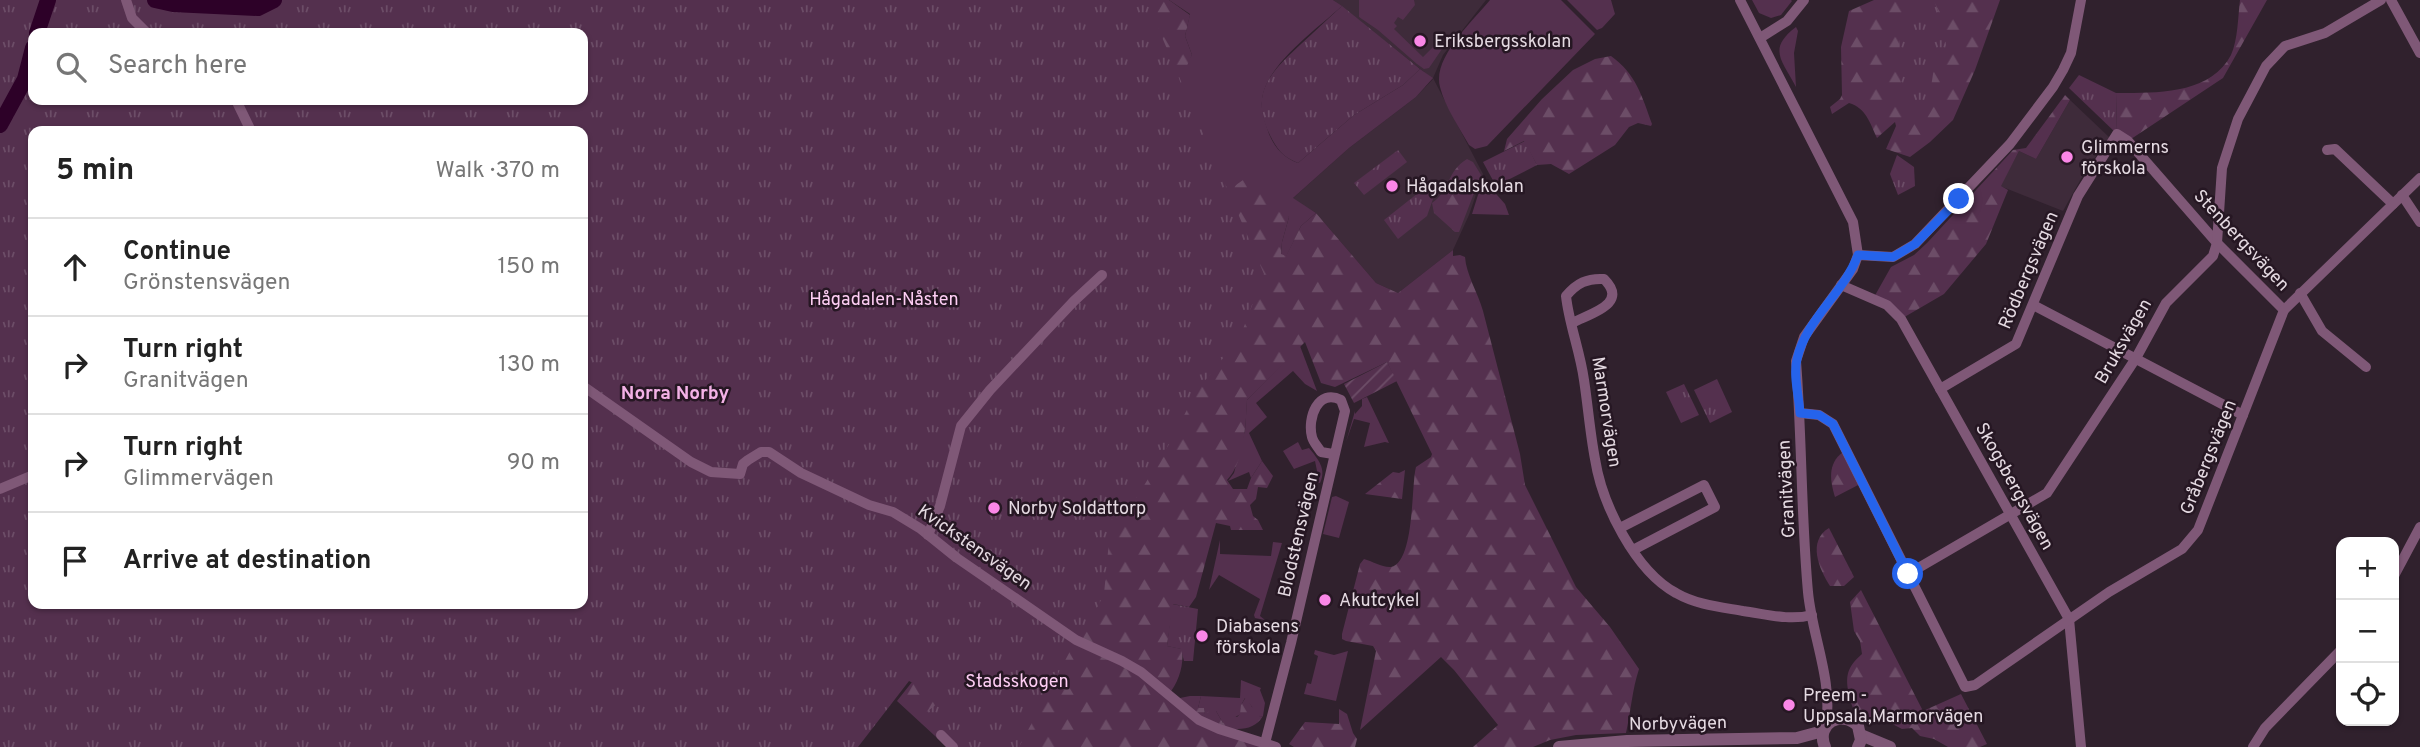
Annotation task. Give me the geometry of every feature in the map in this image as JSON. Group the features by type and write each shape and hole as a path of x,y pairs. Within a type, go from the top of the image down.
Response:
{"street":[{"path":"126,0 132,18 142,28"},
{"path":"1740,0 1853,222 1858,255 1893,257 1915,244 2010,144 2053,87 2071,53 2081,0"},
{"path":"1760,38 1787,21 1804,0"},
{"path":"2217,243 2222,169 2238,119 2266,66 2285,46 2325,33 2381,0"},
{"path":"2391,0 2420,54"},
{"path":"238,105 249,126"},
{"name":"Stenbergsvägen","path":"2117,134 2128,141 2217,243 2284,310"},
{"name":"Rödbergsvägen","path":"1940,389 2017,344 2078,196 2117,134"},
{"path":"2327,150 2335,149 2393,204"},
{"name":"Gråbergsvägen","path":"1908,574 1965,687 1975,685 2069,619 2182,549 2198,530 2284,310 2420,178"},
{"path":"2402,195 2420,222"},
{"name":"Bruksvägen","path":"1908,574 2047,493 2136,358 2166,303 2213,256 2217,243"},
{"name":"Granitvägen","path":"1824,737 1828,709 1826,685 1808,594 1796,361 1804,337 1853,269 1858,255"},
{"path":"928,535 940,506 961,426 975,406 1102,275"},
{"name":"Marmorvägen","path":"1572,323 1609,303 1613,297 1613,289 1604,279 1584,281 1573,287 1566,296 1572,323 1579,351 1595,461 1604,492 1620,528 1649,572 1691,600 1707,605 1793,618 1812,614"},
{"name":"Skogsbergsvägen","path":"1841,285 1887,305 1901,318 2069,619 2081,747"},
{"name":"Stenbergsvägen","path":"2300,293 2322,331 2366,367"},
{"path":"2033,305 2243,415"},
{"name":"Kvickstensvägen","path":"588,390 691,462 711,472 740,474 743,464 748,460 761,452 769,452 801,473 869,505 893,512 1076,640 1142,672 1199,720 1276,747"},
{"name":"Blodstensvägen","path":"1265,743 1345,411 1340,400 1329,397 1317,405 1311,425 1312,437 1321,452 1333,454"},
{"path":"1800,413 1819,415 1833,424 1908,574"},
{"path":"0,489 28,477"},
{"path":"1620,528 1704,485 1715,507 1633,550"},
{"path":"2399,567 2420,527"},
{"path":"2253,747 2266,728 2336,655"},
{"name":"Granitvägen","path":"1826,685 1841,717"},
{"path":"1824,737 1841,717 1853,721 1859,743"},
{"path":"941,735 953,747"},
{"name":"Norbyvägen","path":"1559,747 1627,741 1824,737"}],"shaded area":[{"name":"Hågadalskolan","path":"1333,0 1486,0 1443,55 1433,78 1483,174 1453,250 1398,293 1376,283 1316,213 1292,199 1349,148 1416,97 1433,79"},
{"name":"Glimmerns förskola","path":"2070,100 2110,138 2087,168 2063,211 2000,186 2019,151 2036,159"}],"green space":[{"name":"Hågadalen-Nåsten","path":"0,0 1146,0 1264,274 1240,337 1196,392 1171,441 1128,512 1111,520 1104,594 1080,642 1076,640 1019,747 953,747 918,719 938,703 939,696 909,681 858,747 0,747"},
{"name":"Stadsskogen","path":"996,0 1169,0 1190,15 1185,36 1192,55 1183,74 1157,85 1222,195 1243,180 1289,217 1281,254 1286,256 1301,226 1316,213 1376,283 1398,293 1453,250 1453,256 1465,257 1483,311 1520,454 1525,485 1576,587 1610,627 1639,669 1626,733 1576,735 1550,740 1533,747 1473,747 1498,725 1441,657 1360,730 1376,651 1373,646 1342,639 1342,634 1360,564 1364,559 1388,567 1399,562 1411,522 1416,467 1432,454 1387,362 1335,387 1321,383 1305,342 1247,400 1241,453 1233,473 1227,480 1233,489 1247,489 1262,461 1273,476 1267,488 1258,487 1256,499 1250,505 1253,516 1263,530 1231,530 1230,526 1216,523 1196,597 1189,607 1173,604 1167,646 1182,649 1180,673 1168,695 1183,709 1276,747 947,747 897,701 912,682 941,695 979,595 990,586"},
{"path":"1169,0 1333,0 1342,6 1293,49 1265,88 1262,107 1269,134 1282,154 1298,163 1354,115 1403,85 1420,69 1433,78 1416,97 1349,148 1293,198 1316,213 1301,226 1286,257 1281,255 1289,217 1222,195 1134,141 1192,55 1185,36 1190,14"},
{"path":"1359,0 1414,0 1415,5 1403,20 1398,17 1394,29 1423,57 1436,44 1442,49 1429,68 1424,69 1417,64 1359,17"},
{"path":"1490,0 1561,0 1595,34 1487,146 1475,149 1469,145 1449,109 1442,94 1439,76 1448,52"},
{"path":"1567,0 1611,0 1615,14 1597,30"},
{"path":"1752,0 1792,1 1781,15 1771,18 1759,13"},
{"path":"1874,0 2000,0 1975,70 1953,120 1910,157 1886,149 1896,126 1895,122 1877,138 1860,108 1849,103 1832,114 1830,107 1842,95 1841,47 1849,11"},
{"path":"1917,0 1934,0 1943,25 1947,52 1935,61 1930,94 1911,115 1902,87 1899,56 1903,26"},
{"path":"2240,0 2267,0 2223,78 2128,141 2117,134 2116,93 2180,89 2210,78 2222,68 2233,49"},
{"path":"1342,6 1420,69 1403,85 1354,115 1298,163 1277,148 1263,118 1263,94 1281,63"},
{"path":"1796,27 1796,87 1782,62 1780,49 1787,35"},
{"path":"1611,56 1627,70 1637,86 1651,126 1638,123 1629,127 1615,145 1569,174 1551,164 1537,165 1524,141 1504,151 1507,139 1542,99 1573,70 1595,59"},
{"path":"2079,75 2116,93 2117,134 2069,88"},
{"path":"2065,95 2070,100 2036,159 2019,151 2001,186 2008,190 1986,244 1944,294 1901,319 1873,299 1891,267 1914,255 1927,243 2013,150 2026,148"},
{"path":"1525,141 1537,165 1496,186 1483,162"},
{"path":"1398,150 1407,162 1364,195 1354,183"},
{"path":"1897,155 1914,167 1915,186 1898,195 1890,174"},
{"path":"1467,159 1473,162 1481,175 1459,232 1455,232 1434,213 1432,203 1443,192 1455,170"},
{"path":"1483,179 1505,204 1509,215 1472,214"},
{"path":"1427,186 1434,196 1427,216 1398,239 1384,220"},
{"path":"1300,346 1317,391 1305,384 1293,371 1256,403 1267,417 1249,433 1262,461 1251,478 1249,472 1228,481 1234,473 1245,430 1247,400"},
{"path":"1387,362 1397,381 1354,403 1344,384"},
{"path":"1717,379 1732,412 1710,423 1694,390"},
{"path":"1684,384 1699,415 1681,423 1666,392"},
{"path":"1367,397 1389,443 1364,447 1370,423 1354,419 1346,442 1355,411 1355,414 1362,406 1362,399"},
{"path":"1298,442 1302,450 1309,448 1318,460 1322,469 1320,483 1313,482 1319,481 1315,461 1294,469 1283,451"},
{"path":"1846,450 1862,483 1835,497 1832,483 1833,465"},
{"path":"1405,470 1402,499 1365,494 1393,472"},
{"path":"1332,497 1349,502 1339,538 1323,534"},
{"path":"1829,528 1854,577 1844,586 1830,586 1819,564 1818,540"},
{"path":"1220,540 1220,554 1271,556 1273,542 1282,543 1260,616 1265,620 1255,618 1254,615 1260,599 1219,575 1209,590"},
{"path":"1861,590 1923,711 1961,694 1987,744 1980,747 1948,747 1934,739 1920,736 1912,728 1902,729 1879,717 1859,717 1852,704 1847,682 1850,668 1862,654 1860,641 1854,631 1850,602"},
{"path":"1172,604 1198,609 1193,661 1184,661 1181,649 1167,646"},
{"path":"1315,650 1334,655 1348,651 1336,701 1304,694 1307,683 1311,684 1318,656 1314,654"},
{"path":"1241,680 1261,688 1265,703 1263,716 1260,717 1245,698 1241,705 1241,714 1223,723 1216,711 1205,715 1204,708 1198,708 1201,696 1240,698"},
{"path":"1201,696 1198,708 1204,708 1205,714 1211,710 1216,711 1223,723 1230,714 1237,717 1240,714 1246,697 1252,707 1257,708 1260,717 1263,716 1258,723 1243,729 1217,725 1193,711 1180,698"},
{"path":"1339,709 1347,714 1357,739 1355,747 1294,747 1289,744 1305,722 1339,724"}],"waterway":[{"path":"39,28 48,0"},
{"path":"155,0 173,4 258,8 274,0"},
{"path":"0,125 25,79 28,67"}],"place":[{"name":"Eriksbergsskolan","path":"1420,41"},
{"name":"Glimmerns förskola","path":"2067,157"},
{"name":"Hågadalskolan","path":"1392,186"},
{"name":"Norby Soldattorp","path":"994,508"},
{"name":"Akutcykel","path":"1325,600"},
{"name":"Diabasens förskola","path":"1202,636"},
{"name":"Preem - Uppsala,Marmorvägen","path":"1789,705"}],"district":[{"name":"Norra Norby","path":"675,392"}],"route":[{"path":"1908,574 1833,424 1819,415 1800,413 1796,361 1804,337 1853,269 1858,255 1893,257 1928,233 1959,199"}]}
